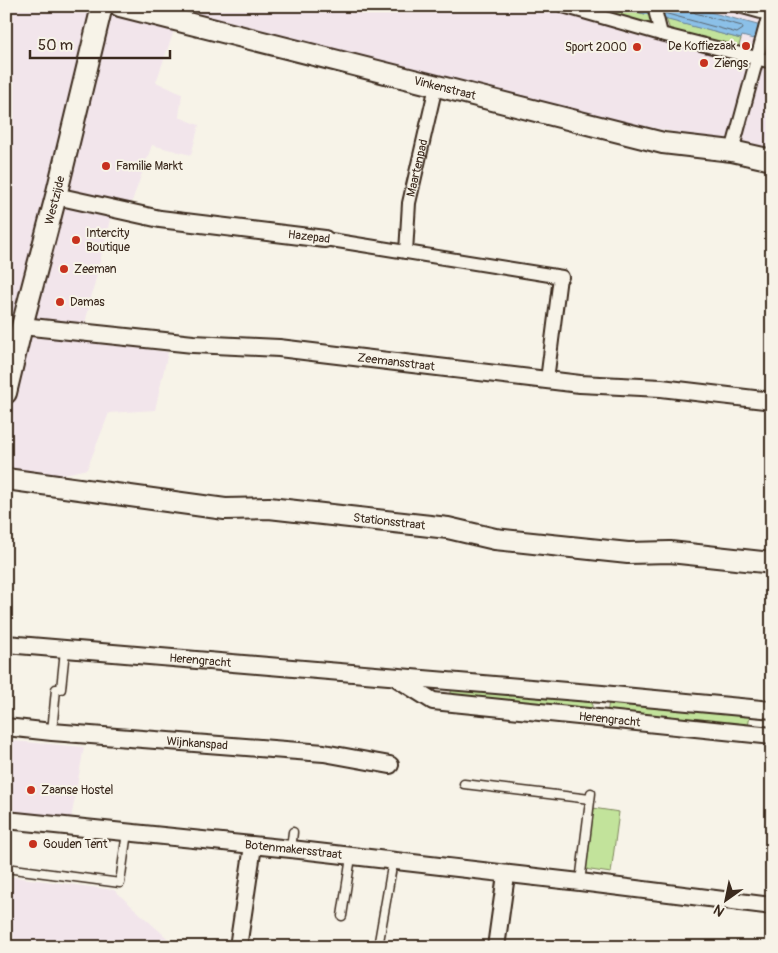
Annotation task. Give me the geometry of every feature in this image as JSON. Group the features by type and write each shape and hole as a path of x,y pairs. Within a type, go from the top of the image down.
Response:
{"street":[{"name":"Westzijde","path":"7,387 102,6"},
{"name":"Vinkenstraat","path":"120,6 663,143 732,151 772,160"},
{"path":"563,6 661,34 772,62"},
{"path":"732,151 757,58 771,15 740,6"},
{"path":"656,12 661,34"},
{"name":"Maartenpad","path":"406,252 409,203 436,86"},
{"name":"Hazepad","path":"56,196 160,219 325,239 561,277 547,380"},
{"name":"Zeemansstraat","path":"22,326 193,344 279,348 580,384 661,388 772,401"},
{"name":"Stationsstraat","path":"6,479 225,509 269,508 448,528 495,539 628,553 670,552 772,563"},
{"name":"Herengracht","path":"6,644 772,710"},
{"name":"Herengracht","path":"394,676 433,701 772,736"},
{"name":"Wijnkanspad","path":"6,727 324,753 390,765"},
{"name":"Botenmakersstraat","path":"6,820 393,861 772,906"},
{"path":"238,947 253,846"},
{"path":"496,947 506,875"}],"lane":[{"path":"52,732 56,689 61,689 65,650"},
{"path":"464,784 591,796 580,882"},
{"path":"6,868 120,883 127,832"},
{"path":"291,850 293,832"},
{"path":"342,916 351,857"},
{"path":"378,947 393,861"}],"shaded area":[{"path":"6,6 96,6 111,12 175,28 156,82 182,94 179,117 199,125 191,155 152,145 131,204 114,203 81,340 168,352 155,410 109,413 87,469 6,487"},
{"path":"161,6 772,6 772,151 633,124 406,68 228,21"},
{"path":"6,723 13,741 84,747 71,819 7,830 6,834"},
{"path":"6,876 114,890 177,947 6,947"}],"green space":[{"path":"605,6 614,6 653,16 657,27 600,11"},
{"path":"666,19 741,39 738,49 670,30"},
{"path":"452,686 593,699 591,713 450,700"},
{"path":"609,701 750,714 748,728 607,714"},
{"path":"593,808 619,812 611,873 584,869"}],"water":[{"path":"614,6 688,6 772,29 772,44 742,36 741,39"}],"place":[{"name":"De Koffiezaak","path":"746,46"},
{"name":"Sport 2000","path":"637,47"},
{"name":"Ziengs","path":"704,63"},
{"name":"Familie Markt","path":"106,166"},
{"name":"Intercity Boutique","path":"76,240"},
{"name":"Zeeman","path":"64,269"},
{"name":"Damas","path":"60,302"},
{"name":"Zaanse Hostel","path":"31,790"},
{"name":"Gouden Tent","path":"33,844"}]}
